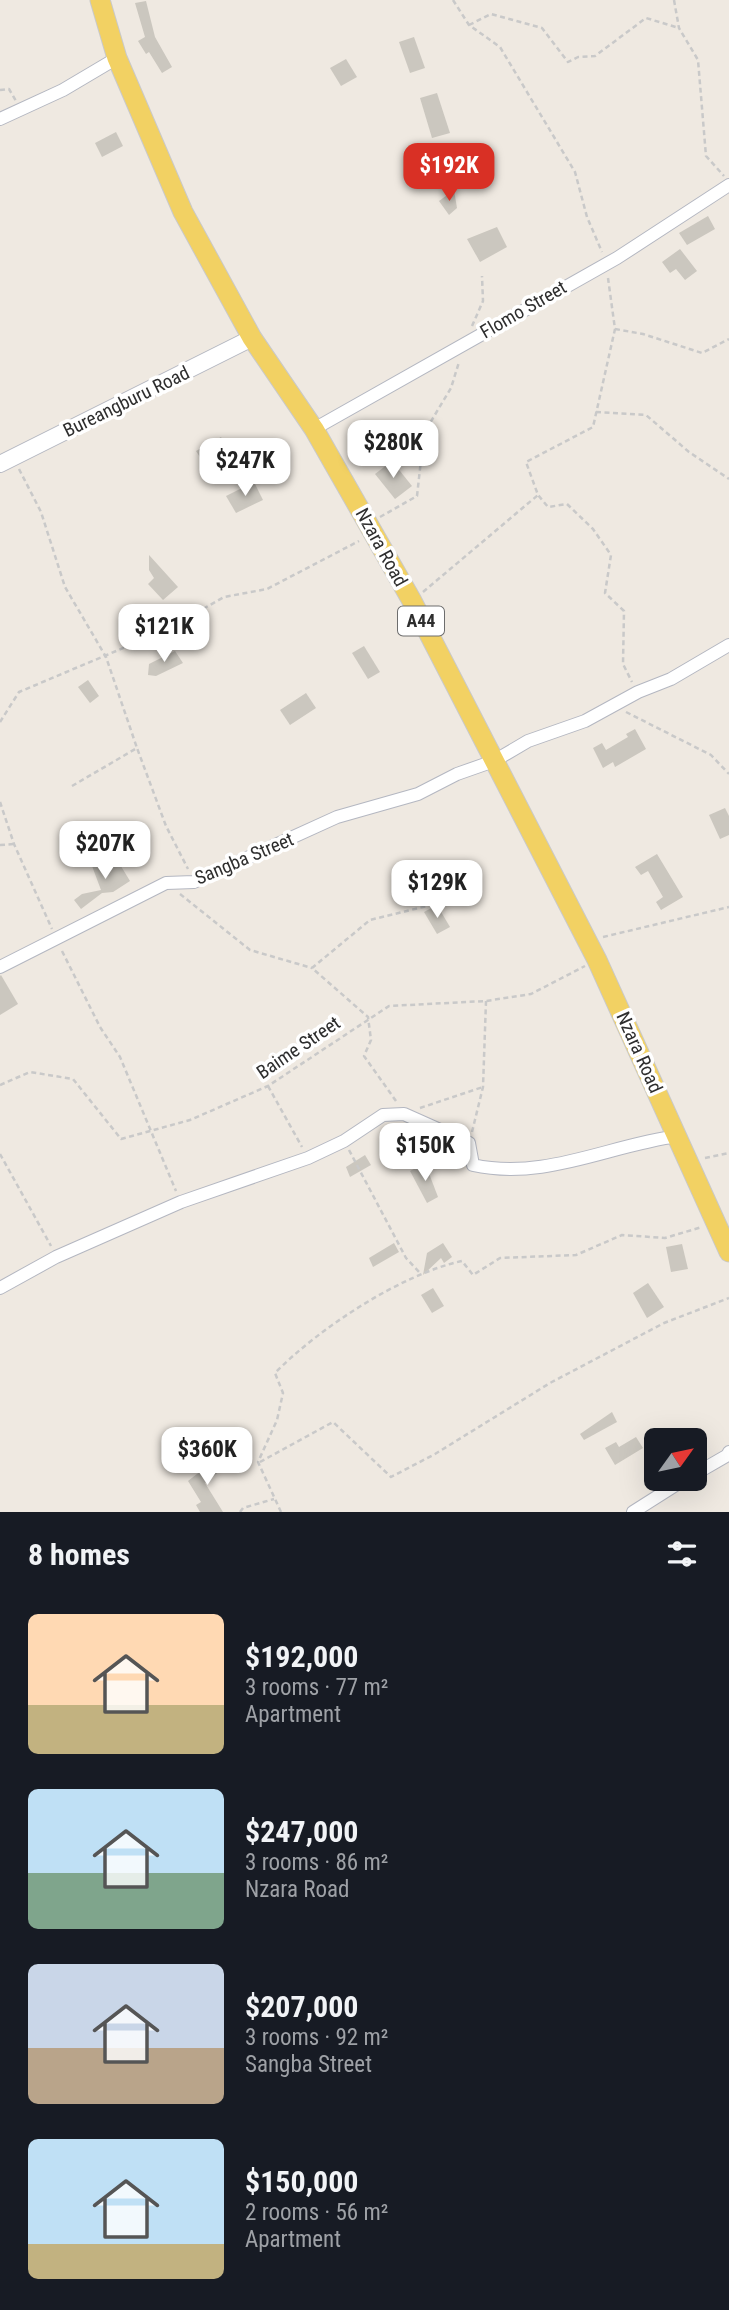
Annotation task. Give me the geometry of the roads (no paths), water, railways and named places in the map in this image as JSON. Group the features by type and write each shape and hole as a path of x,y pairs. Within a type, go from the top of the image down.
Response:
{"main road":[{"name":"Nzara Road","path":"95,1 183,212 253,338 314,429 412,601 597,960 729,1252"}],"street":[{"path":"0,119 63,90 117,58"},
{"name":"Flomo Street","path":"314,429 606,261 617,258 729,183"},
{"name":"Bureangburu Road","path":"7,461 253,338"},
{"name":"Sangba Street","path":"0,967 57,941 166,883 194,882 337,817 418,794 494,761 528,741 585,721 638,692 671,679 729,645"},
{"path":"0,1288 56,1257 181,1202 308,1158 344,1141 383,1115 404,1114 469,1143 473,1165 488,1168 544,1168 596,1156 646,1140 678,1136"},
{"path":"707,1467 729,1452"},
{"path":"633,1512 666,1491"}]}
